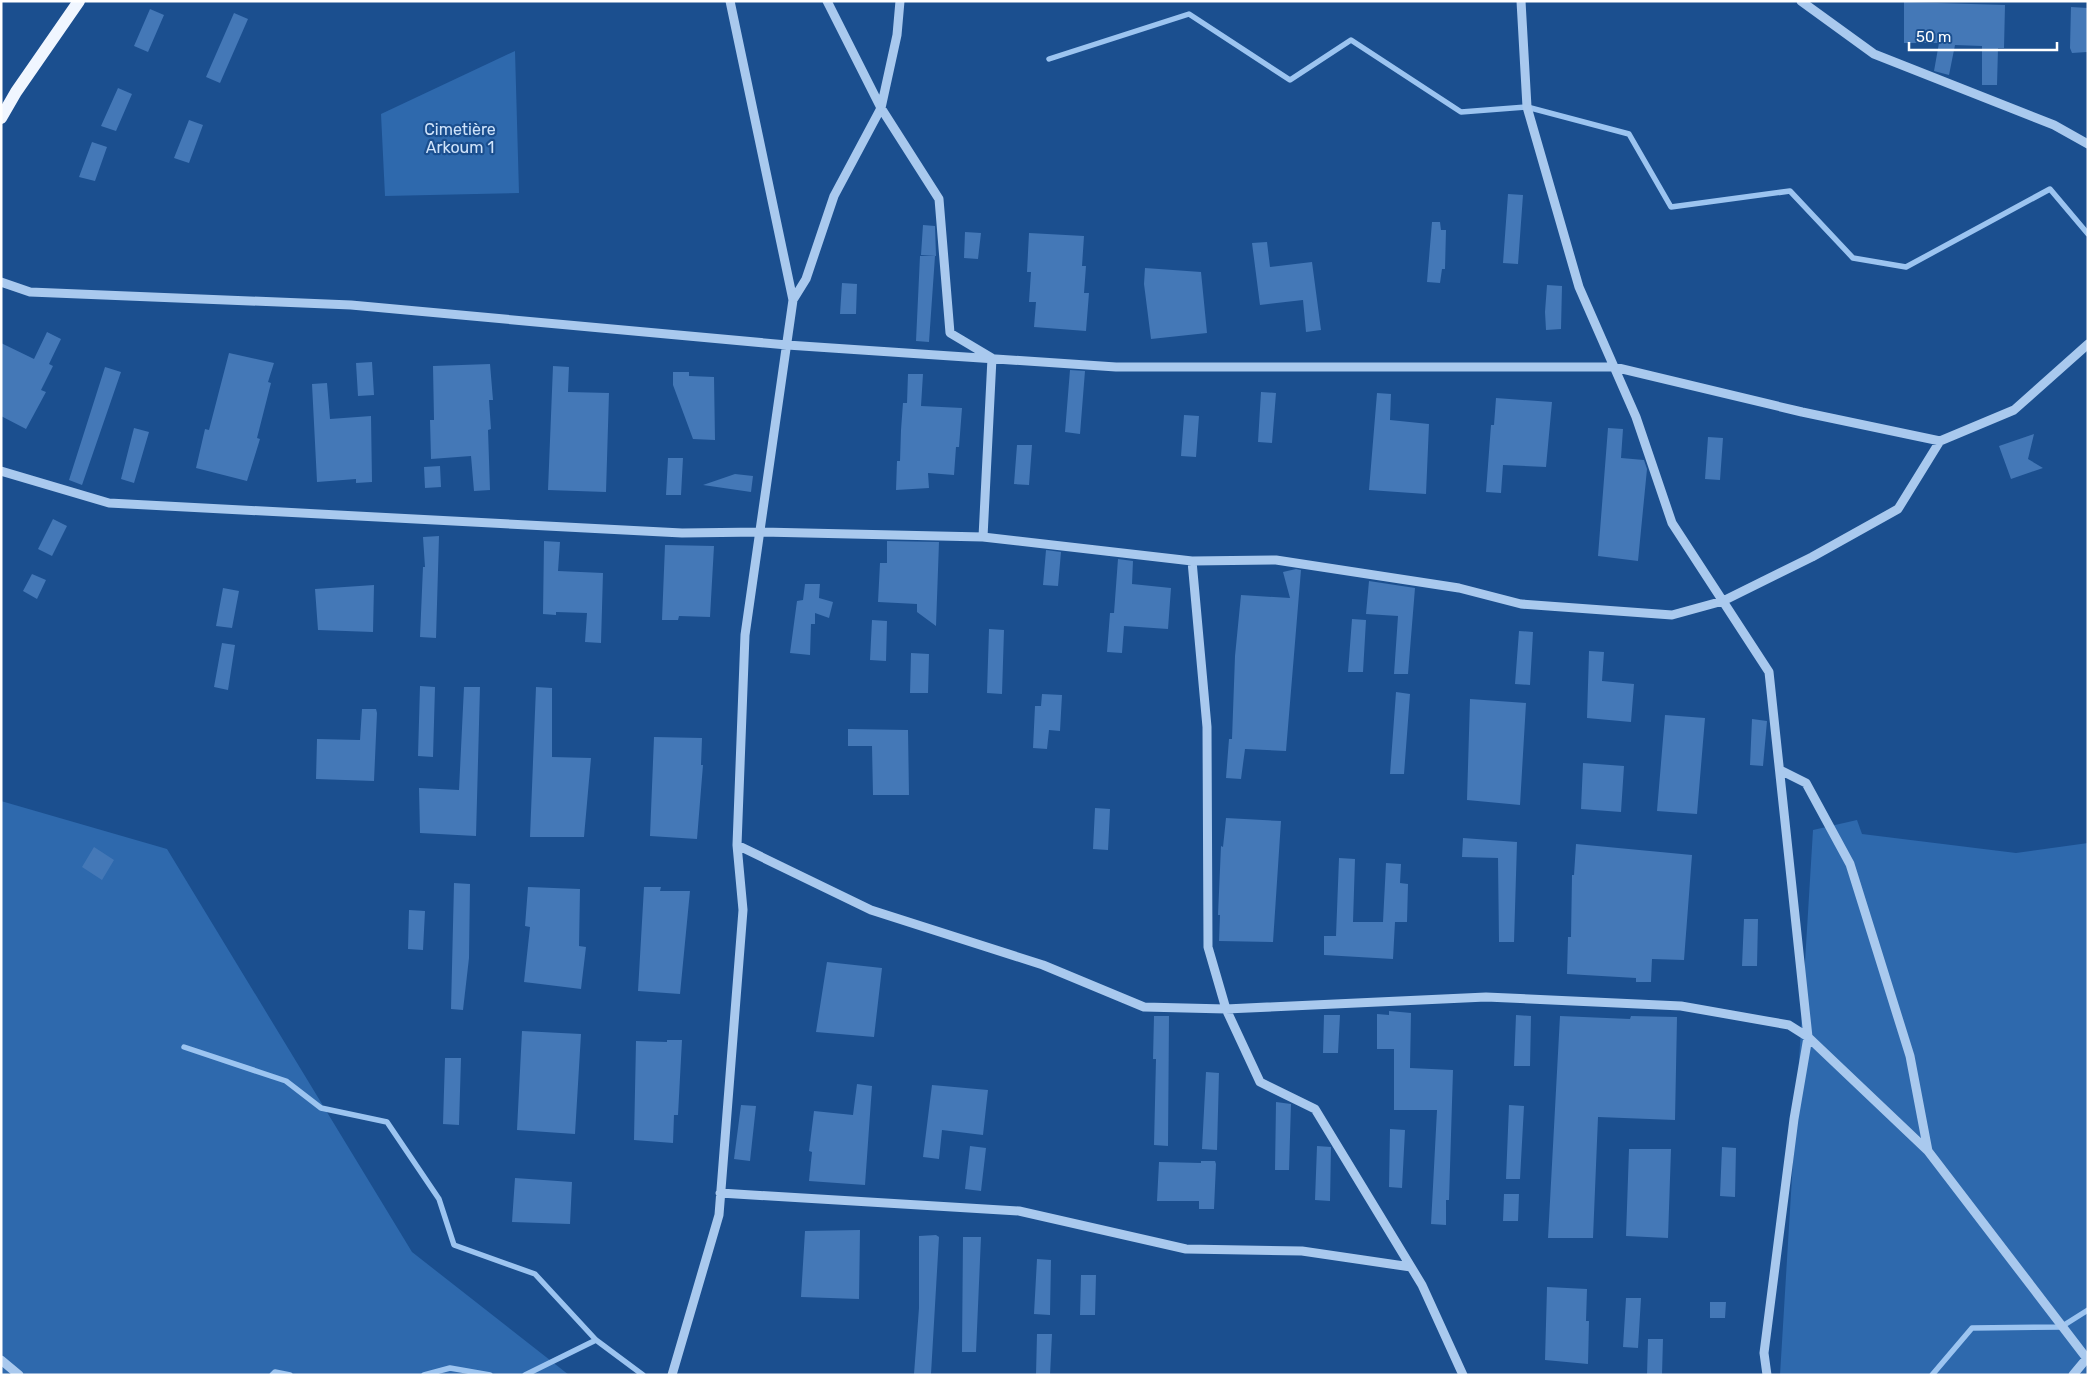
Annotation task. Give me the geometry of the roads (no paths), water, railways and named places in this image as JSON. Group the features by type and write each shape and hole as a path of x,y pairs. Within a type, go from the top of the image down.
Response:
{"main road":[{"path":"1,118 16,92 79,1"}],"street":[{"path":"672,1375 719,1215 742,910 737,845 745,635 793,300 730,1"},
{"path":"827,1 881,108 939,199 950,333 992,358"},
{"path":"793,300 806,279 834,196 881,108 897,35 900,1"},
{"path":"1521,1 1527,107 1579,287 1636,417 1672,523 1769,672 1808,1038 1794,1119 1764,1353 1767,1375"},
{"path":"1801,1 1874,54 2054,125 2088,144"},
{"path":"1,282 30,292 352,305 787,345 1116,367 1614,366 1802,412 1940,441 2014,410 2088,344"},
{"path":"983,536 992,358"},
{"path":"1,471 109,503 682,533 760,532 983,536 1192,561 1276,560 1459,588 1521,604 1672,615 1723,601 1812,557 1898,509 1940,441"},
{"path":"1192,561 1207,727 1208,947 1226,1009 1260,1082 1315,1109 1422,1285 1463,1375"},
{"path":"1780,770 1806,783 1850,864 1910,1056 1928,1151"},
{"path":"737,845 871,910 1043,965 1144,1007 1226,1009 1486,997 1672,1006 1789,1025 1808,1038 1928,1151 2087,1359 2073,1375"},
{"path":"720,1193 1019,1210 1186,1249 1302,1251 1411,1267"},
{"path":"1,1360 19,1375"}],"waterway":[{"path":"1049,59 1189,14 1290,80 1351,40 1461,112 1527,107 1629,134 1671,207 1790,191 1853,258 1906,267 2050,189 2088,234"},
{"path":"184,1047 286,1081 321,1108 387,1122 439,1199 454,1245 535,1274 596,1340 643,1375"},
{"path":"1932,1375 1972,1328 2061,1327 2088,1310"},
{"path":"525,1375 596,1340"},
{"path":"424,1375 450,1368 490,1375"},
{"path":"272,1375 275,1372 290,1375"}],"park label":[{"name":"Cimetière Arkoum 1","path":"460,138"}]}
